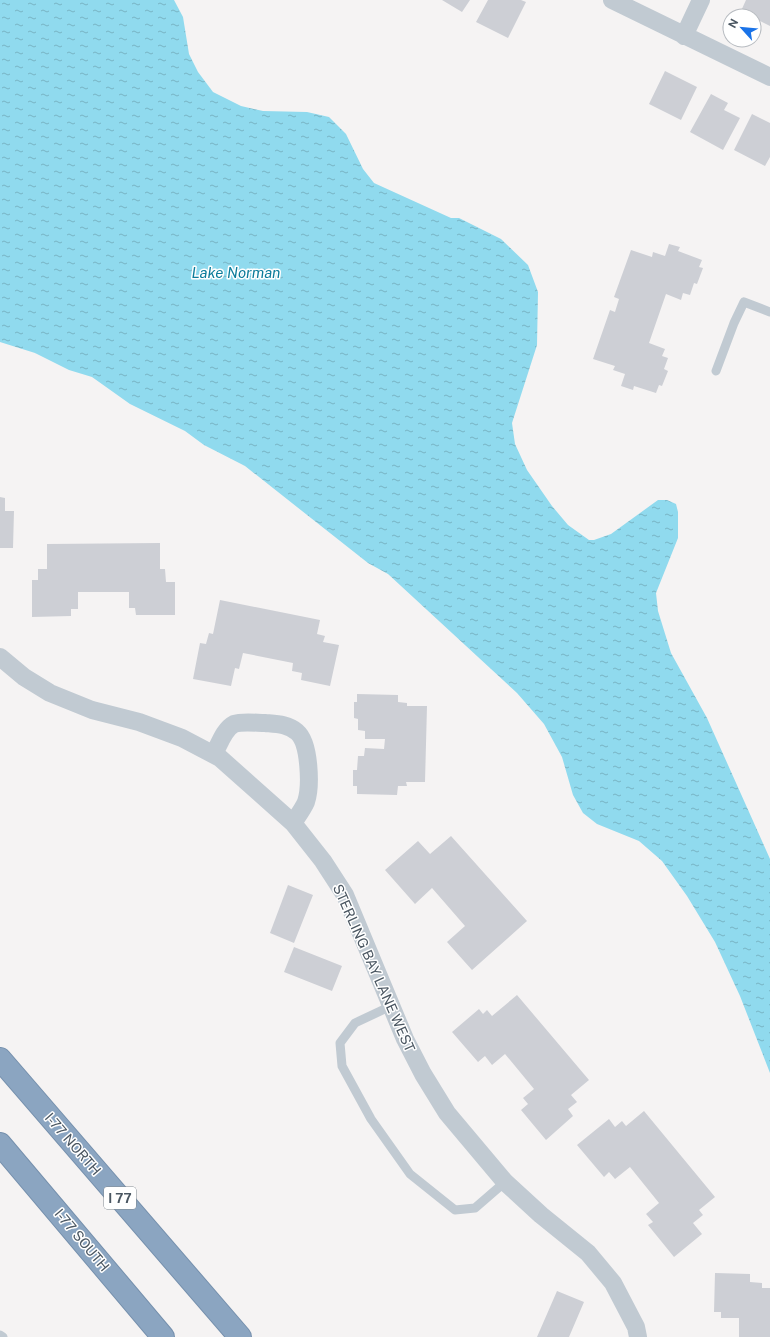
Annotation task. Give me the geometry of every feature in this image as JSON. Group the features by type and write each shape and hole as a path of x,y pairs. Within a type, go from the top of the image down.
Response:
{"highway":[{"name":"I-77 NORTH","path":"0,1059 240,1337"},
{"name":"I-77 SOUTH","path":"0,1144 163,1337"}],"street":[{"path":"612,0 770,77"},
{"path":"684,36 701,0"},
{"name":"STERLING BAY LANE WEST","path":"0,657 24,677 50,693 92,710 139,722 182,738 214,754 293,823 323,861 345,895 404,1039 447,1113 505,1182 541,1215 588,1253 613,1283 636,1327 638,1337"},
{"path":"214,754 226,732 235,724 250,722 285,725 298,732 305,744 308,763 309,789 306,803 293,823"}],"lane":[{"path":"716,371 734,323 744,302 770,312"},
{"path":"391,1006 355,1023 340,1043 342,1066 371,1119 410,1174 455,1210 475,1208 505,1182"}],"water":[{"name":"Lake Norman","path":"0,0 174,0 183,17 189,54 198,72 213,92 241,106 263,111 307,112 329,117 346,134 363,169 374,183 451,218 459,218 501,239 528,265 538,292 537,345 512,423 515,444 527,470 552,506 568,525 589,540 594,540 611,534 658,500 667,500 676,504 678,512 678,538 656,593 658,611 671,653 707,718 770,859 770,1073 740,996 715,942 687,896 662,861 639,841 597,824 583,813 573,795 562,757 544,724 517,693 388,574 368,563 245,466 204,445 185,431 130,404 92,377 69,370 35,353 0,342"}],"building":[{"path":"442,0 470,0 462,12"},
{"path":"488,0 521,0 526,2 508,38 476,22"},
{"path":"746,0 770,0 770,26 762,22 762,8 742,8"},
{"path":"665,71 697,87 681,120 649,104"},
{"path":"711,94 728,103 724,110 740,118 723,150 690,132"},
{"path":"752,114 770,123 770,157 765,166 734,150"},
{"path":"669,244 680,247 678,251 702,260 699,267 703,268 697,284 694,283 690,295 683,293 681,300 666,294 649,343 665,349 662,356 668,358 664,369 668,371 662,386 659,385 656,393 634,386 633,390 621,386 625,374 613,370 615,366 593,359 610,310 615,312 619,299 614,297 631,250 652,257 653,252 665,256"},
{"path":"0,497 5,498 5,511 14,511 13,548 0,548"},
{"path":"160,543 160,569 165,569 166,582 175,582 175,615 136,615 135,608 129,608 129,592 78,592 78,609 71,609 71,616 32,617 32,580 38,580 38,569 47,569 47,544"},
{"path":"220,600 320,620 317,634 325,636 323,642 339,645 330,686 301,680 302,673 292,671 293,663 243,653 239,669 235,668 231,686 193,679 200,643 206,644 209,633 213,634"},
{"path":"357,694 398,695 398,702 407,703 407,706 427,706 425,782 406,782 407,786 398,786 397,795 357,794 357,786 353,786 353,770 357,770 358,756 364,756 365,748 384,749 385,739 365,739 365,731 358,730 358,719 354,718 354,702 357,702"},
{"path":"451,836 527,921 472,970 447,942 465,926 432,888 415,904 385,870 418,841 430,854"},
{"path":"288,885 313,895 294,943 270,933"},
{"path":"294,947 342,966 332,991 284,972"},
{"path":"517,995 589,1080 571,1095 577,1102 568,1109 573,1116 546,1140 521,1110 528,1104 523,1098 534,1089 505,1054 492,1065 485,1056 478,1062 452,1032 479,1009 483,1014 487,1010 492,1016"},
{"path":"644,1111 715,1197 699,1210 703,1215 693,1223 702,1234 674,1257 648,1225 653,1222 646,1214 659,1203 630,1167 615,1179 609,1172 604,1177 577,1145 609,1119 615,1127 622,1121 626,1126"},
{"path":"715,1273 750,1274 750,1282 762,1283 762,1288 770,1288 770,1337 739,1337 739,1318 721,1318 721,1312 714,1312"},
{"path":"557,1291 584,1302 569,1337 537,1337"}]}
